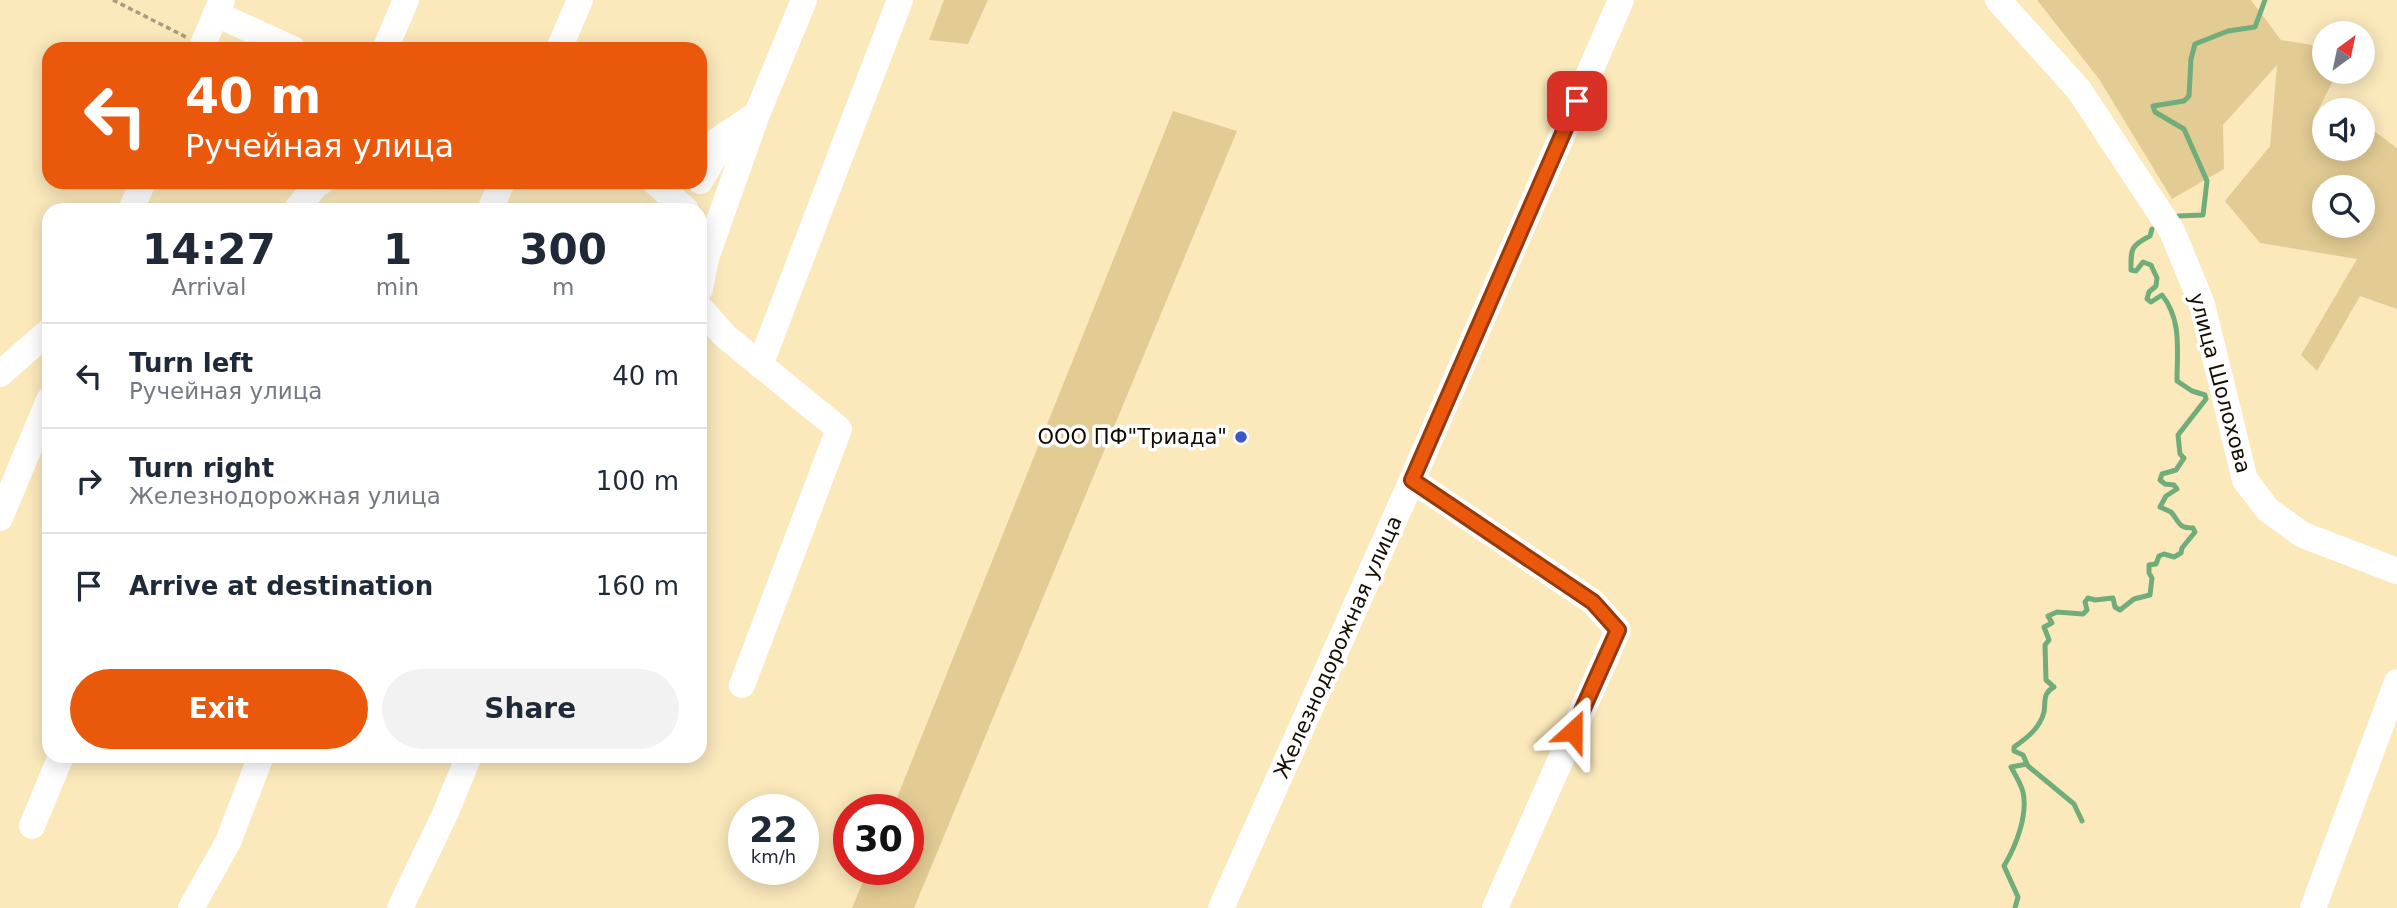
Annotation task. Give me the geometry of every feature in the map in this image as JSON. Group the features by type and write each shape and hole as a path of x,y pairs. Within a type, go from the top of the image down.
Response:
{"street":[{"path":"388,42 406,0"},
{"path":"562,42 580,0"},
{"path":"707,255 758,114 804,0"},
{"path":"760,365 900,0"},
{"name":"Железнодорожная улица","path":"1221,908 1412,480 1621,0"},
{"name":"улица Шолохова","path":"1998,0 2079,90 2172,231 2202,304 2245,480 2268,510 2304,535 2397,571"},
{"path":"204,42 219,7 281,42"},
{"path":"707,147 758,114"},
{"path":"707,170 728,133"},
{"path":"302,203 313,189"},
{"path":"663,189 680,203"},
{"path":"707,316 725,336 839,429 742,685"},
{"path":"0,374 42,337"},
{"path":"0,518 42,417"},
{"path":"1412,480 1593,602 1618,630 1495,908"},
{"path":"2313,908 2397,682"},
{"path":"32,826 58,763"},
{"path":"191,908 228,842 258,763"},
{"path":"400,908 466,763"}],"path":[{"path":"113,0 193,42"}],"shaded area":[{"path":"944,0 988,0 968,44 929,40"},
{"path":"2037,0 2251,0 2281,40 2312,45 2312,84 2331,84 2324,98 2312,98 2312,161 2375,161 2375,132 2397,148 2397,309 2360,296 2317,371 2301,355 2357,259 2260,243 2225,201 2270,146 2277,65 2223,125 2224,169 2172,199 2099,79"},
{"path":"1173,111 1237,131 924,884 924,794 898,794"},
{"path":"862,885 924,885 914,908 852,908"}],"waterway":[{"path":"2178,216 2203,215 2207,181 2184,129 2155,112 2153,106 2184,101 2189,96 2191,59 2195,44 2228,31 2255,27 2265,0"},
{"path":"2082,821 2074,804 2028,766 2023,755 2014,751 2014,747 2036,728 2044,712 2046,695 2054,687 2046,680 2045,645 2049,640 2044,627 2052,623 2048,616 2057,612 2083,614 2087,610 2085,602 2088,598 2113,598 2115,607 2120,610 2134,599 2150,595 2152,578 2149,565 2156,564 2159,556 2164,554 2174,557 2181,553 2195,532 2193,528 2181,526 2171,512 2160,507 2166,496 2177,489 2174,485 2160,480 2162,474 2176,470 2184,458 2180,454 2178,435 2206,399 2205,395 2192,391 2177,381 2178,347 2173,315 2162,295 2151,302 2147,299 2149,292 2156,286 2157,278 2151,265 2143,262 2136,271 2131,270 2133,249 2150,236 2152,229"},
{"path":"2015,908 2018,897 2004,866 2020,830 2024,801 2021,786 2011,767 2027,764"}],"place":[{"name":"ООО ПФ\"Триада\"","path":"1241,437"}],"route":[{"path":"1573,731 1618,630 1593,602 1412,480 1577,101"}]}
